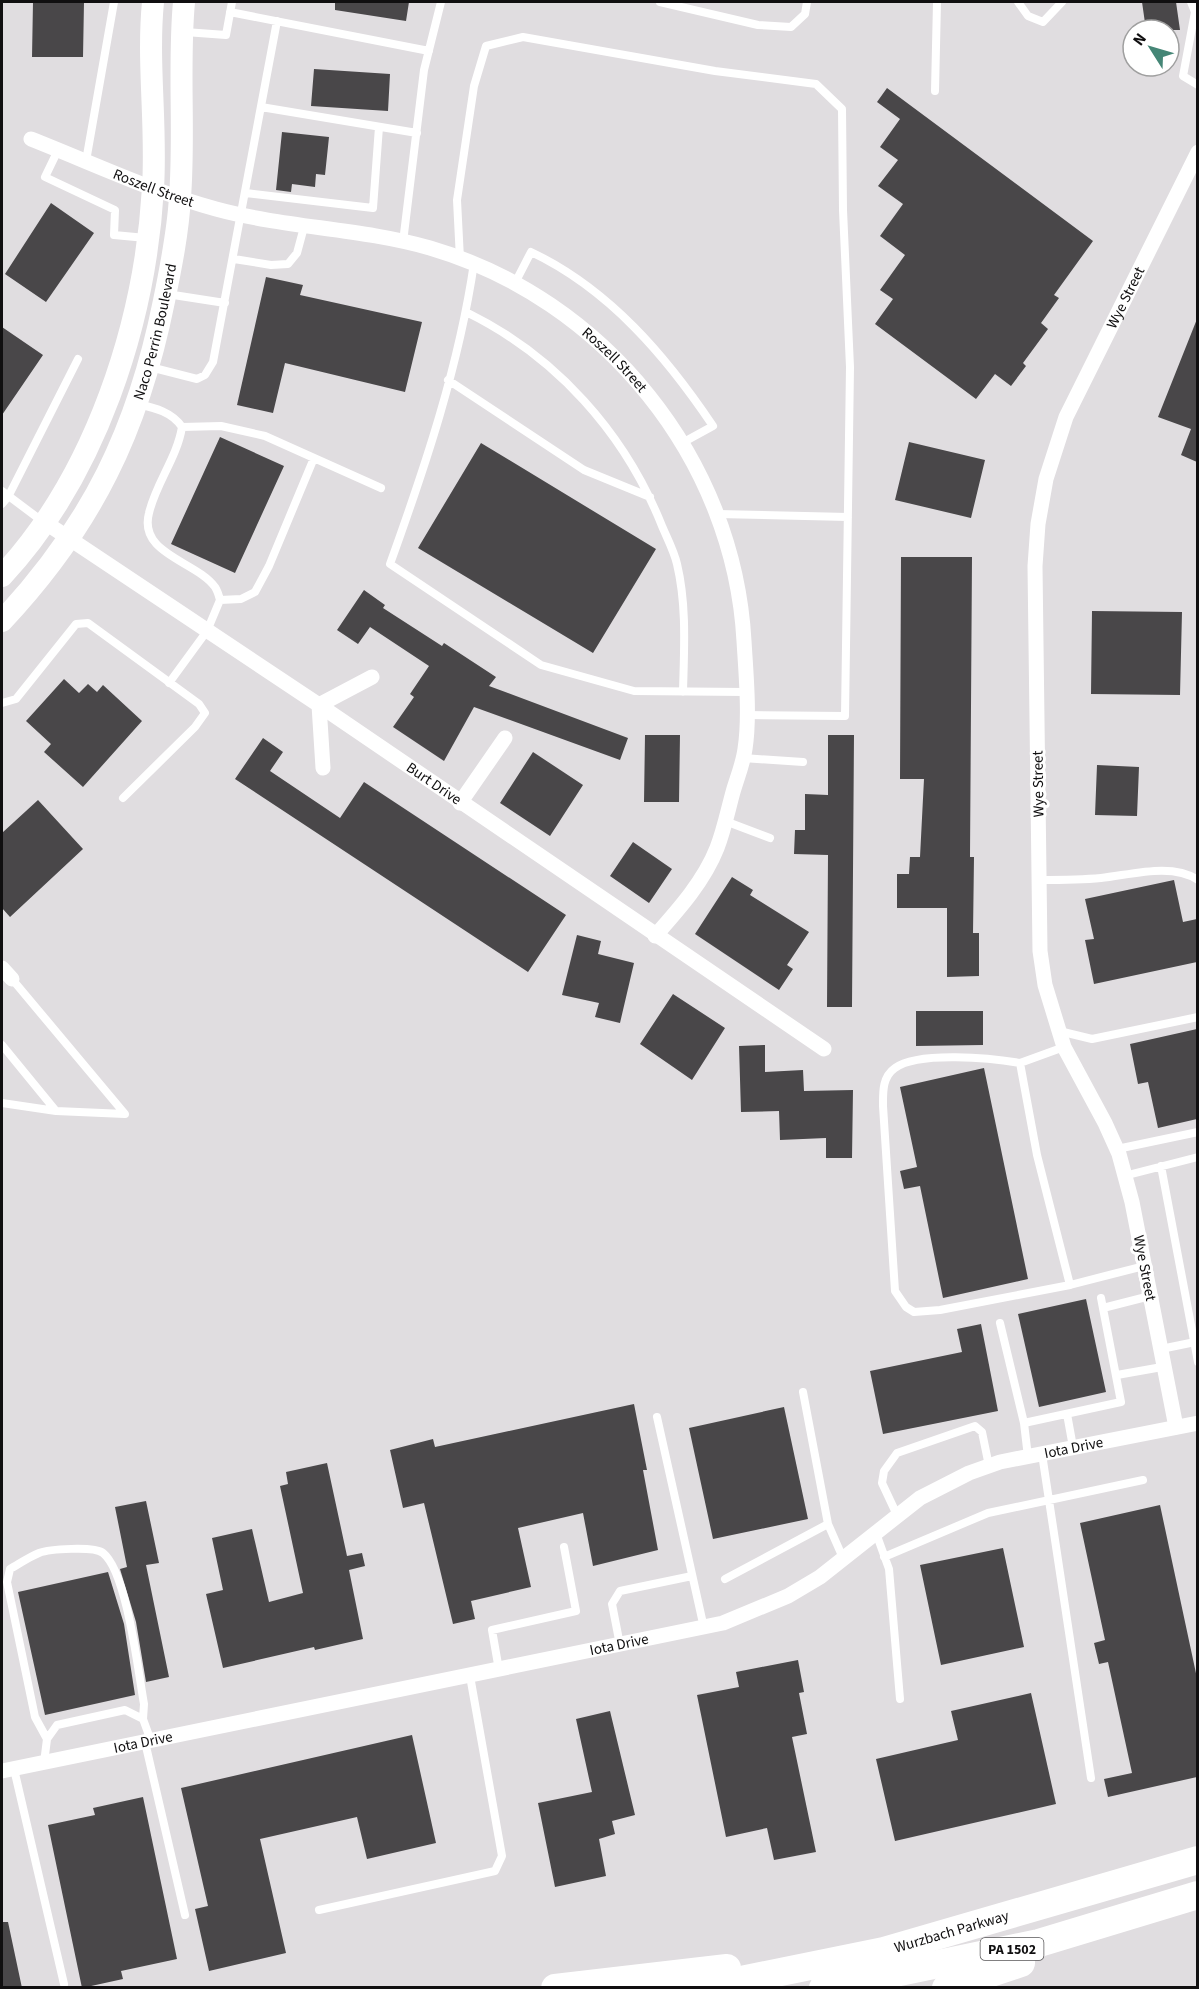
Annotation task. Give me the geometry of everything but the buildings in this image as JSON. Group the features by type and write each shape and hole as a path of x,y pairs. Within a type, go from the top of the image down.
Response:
{"highway":[{"name":"Wurzbach Parkway","path":"702,1988 884,1951 1197,1860"},
{"name":"Wurzbach Parkway","path":"823,1988 1040,1943 1197,1896"},
{"path":"946,1988 1063,1949 1197,1896"},
{"path":"555,1988 884,1951"}],"main road":[{"name":"Naco Perrin Boulevard","path":"2,576 64,489 95,430 117,378 144,271 153,188 153,2"},
{"name":"Naco Perrin Boulevard","path":"2,621 37,584 91,505 124,442 149,367 165,294 180,198 184,2"}],"street":[{"name":"Roszell Street","path":"32,139 180,198 242,215 403,242 467,261 515,283 564,314 625,367 655,402 682,442 703,481 717,514 742,610 746,692 743,758 717,849 691,895 656,936"},
{"name":"Wye Street","path":"1176,1428 1125,1176 1105,1123 1064,1047 1045,985 1040,951 1035,566 1038,524 1046,479 1065,417 1197,152"},
{"name":"Burt Drive","path":"43,521 319,705 824,1049"},
{"path":"323,768 319,705 372,676"},
{"path":"460,803 505,738"},
{"name":"Iota Drive","path":"8,1770 723,1623 788,1596 820,1577 875,1531 920,1498 948,1483 989,1466 1197,1423"}],"lane":[{"path":"86,161 114,2"},
{"path":"183,32 226,35 231,2"},
{"path":"403,242 429,51 441,2"},
{"path":"660,2 758,25 791,27 805,14 807,2"},
{"path":"935,91 937,2"},
{"path":"1018,2 1028,16 1043,22 1062,2"},
{"path":"1191,2 1195,12 1184,76 1197,86"},
{"path":"230,12 429,51"},
{"path":"149,367 197,379 205,375 213,362 234,260 277,21"},
{"path":"745,715 845,716 850,367 843,210 842,109 816,84 715,71 523,37 486,46 474,86 457,200 467,261 466,312 412,504 390,564 541,665 634,691 746,692"},
{"path":"261,107 417,133"},
{"path":"246,193 373,208 379,127"},
{"path":"58,150 45,177 115,210 114,235 147,238"},
{"path":"234,260 272,265 288,264 297,253 304,227"},
{"path":"515,283 531,252 558,265 643,334 680,378 713,426 682,442"},
{"path":"165,294 225,303"},
{"path":"466,312 498,328 573,387 610,432 650,497 677,564 684,614 683,692"},
{"path":"2,504 5,494 78,359"},
{"path":"448,380 584,470 650,497"},
{"path":"138,404 156,408 177,419 182,427 180,440 148,514 147,531 154,543 215,587 220,600 207,631 169,683"},
{"path":"182,427 221,426 254,434 381,488"},
{"path":"220,600 240,599 255,592 269,566 314,458"},
{"path":"5,494 43,521"},
{"path":"717,514 848,517"},
{"path":"2,703 16,699 76,624 88,623 199,704 205,713 195,728 123,798"},
{"path":"743,758 803,762"},
{"path":"725,821 770,838"},
{"path":"1039,880 1098,879 1161,871 1190,875 1197,880"},
{"path":"2,1103 56,1111 125,1114 7,973"},
{"path":"1059,1031 1092,1039 1197,1017"},
{"path":"2,1045 56,1111"},
{"path":"1064,1047 1020,1063 986,1056 912,1060 894,1068 884,1081 883,1106 895,1291 906,1307 914,1312 973,1305 1070,1285 1144,1266"},
{"path":"1020,1063 1037,1155 1070,1285"},
{"path":"1116,1149 1197,1132"},
{"path":"1125,1176 1197,1157"},
{"path":"1161,1166 1197,1362"},
{"path":"1103,1308 1150,1296"},
{"path":"1024,1423 1121,1402 1101,1298"},
{"path":"1000,1323 1024,1423 1049,1500 1091,1778"},
{"path":"1161,1349 1195,1342"},
{"path":"1117,1375 1162,1367"},
{"path":"803,1392 828,1524 843,1558"},
{"path":"1067,1414 1073,1447"},
{"path":"657,1417 704,1628"},
{"path":"897,1515 882,1483 884,1471 897,1453 975,1426 982,1432 989,1466"},
{"path":"884,1557 988,1513 1143,1480"},
{"path":"725,1579 828,1524"},
{"path":"875,1531 889,1569 900,1699"},
{"path":"499,1670 492,1630 576,1611 564,1547"},
{"path":"47,1739 35,1717 7,1582 10,1569 40,1552 88,1549 102,1552 114,1568 126,1608 144,1704 143,1719 185,1915"},
{"path":"620,1646 612,1604 620,1592 692,1576"},
{"path":"319,1910 495,1871 502,1856 470,1676"},
{"path":"44,1763 47,1739 57,1725 125,1710 143,1719"},
{"path":"8,1770 64,1984"}]}
